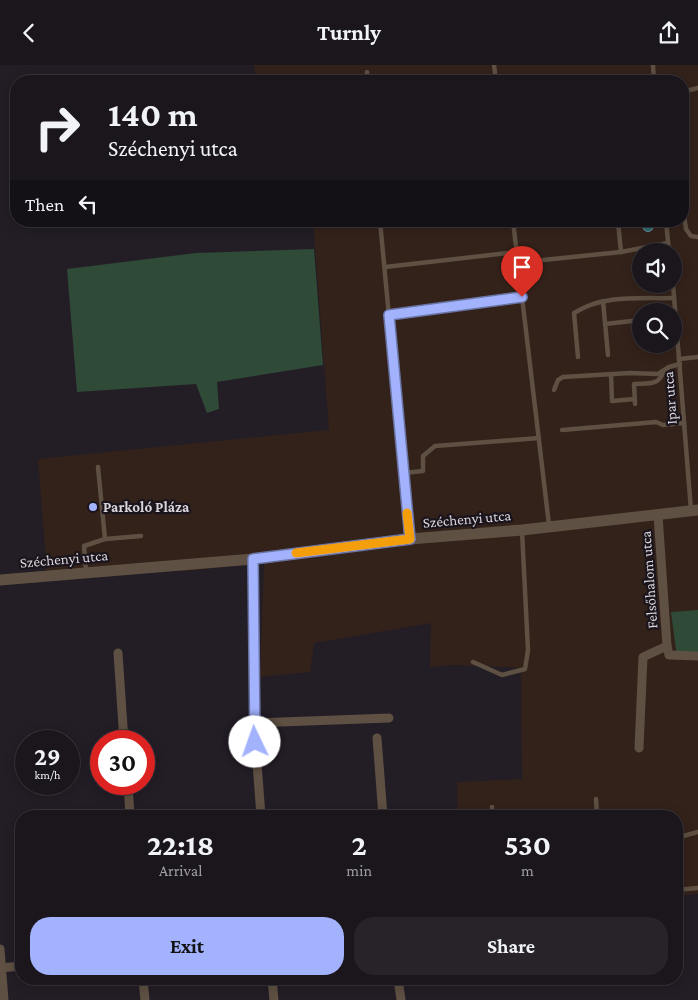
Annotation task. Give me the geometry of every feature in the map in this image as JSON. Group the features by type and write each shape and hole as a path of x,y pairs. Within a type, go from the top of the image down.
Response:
{"street":[{"name":"Széchenyi utca","path":"0,580 253,559 410,539 522,530 694,511"},
{"name":"Felsőhalom utca","path":"639,748 643,657 667,646 658,515"},
{"path":"253,559 254,723 261,810"},
{"path":"667,646 669,655 698,656"},
{"path":"118,653 123,730"},
{"path":"254,723 389,718"},
{"path":"377,738 383,810"},
{"path":"129,795 130,810"},
{"path":"0,949 4,1000"},
{"path":"1,968 15,967"},
{"path":"144,985 145,1000"},
{"path":"273,985 274,1000"},
{"path":"399,985 401,1000"}],"lane":[{"path":"381,227 410,539"},
{"path":"514,227 549,527"},
{"path":"619,227 621,251"},
{"path":"667,227 668,243"},
{"path":"686,227 691,236 698,237"},
{"path":"543,260 632,249"},
{"path":"385,267 517,252"},
{"name":"Ipar utca","path":"674,293 684,423 694,511"},
{"path":"389,315 522,297"},
{"path":"578,357 574,313 603,301 640,297 674,298"},
{"path":"603,301 608,355"},
{"path":"605,324 632,321"},
{"path":"611,374 612,401 635,402 634,384 655,383 660,380 663,373 669,367 698,357"},
{"path":"554,390 558,380 563,377 663,373"},
{"path":"562,430 656,421 663,425 684,423"},
{"path":"404,473 423,471 423,456 436,446 539,438"},
{"path":"98,467 105,539"},
{"path":"473,662 502,675 526,669 528,650 522,530"},
{"path":"87,572 84,546 105,539 141,536"},
{"path":"596,799 597,810"},
{"path":"683,836 698,832"},
{"path":"683,889 698,888"}],"shaded area":[{"path":"254,65 698,65 698,894 683,895 683,810 458,810 457,782 522,779 521,668 454,665 430,667 431,623 314,643 310,672 260,677 264,563 185,571 47,576 38,459 329,430 313,227 689,227 689,75 255,75"}],"green space":[{"path":"314,249 323,365 217,382 219,409 207,413 196,384 77,392 67,269 196,253"},
{"path":"698,610 698,656 677,657 671,612"}],"water":[{"path":"642,227 654,227 648,232"}],"slow traffic":[{"path":"296,553 410,539 407,513"}],"place":[{"name":"Parkoló Pláza","path":"93,507"}],"route":[{"path":"255,742 253,559 410,539 389,315 522,297"}]}
